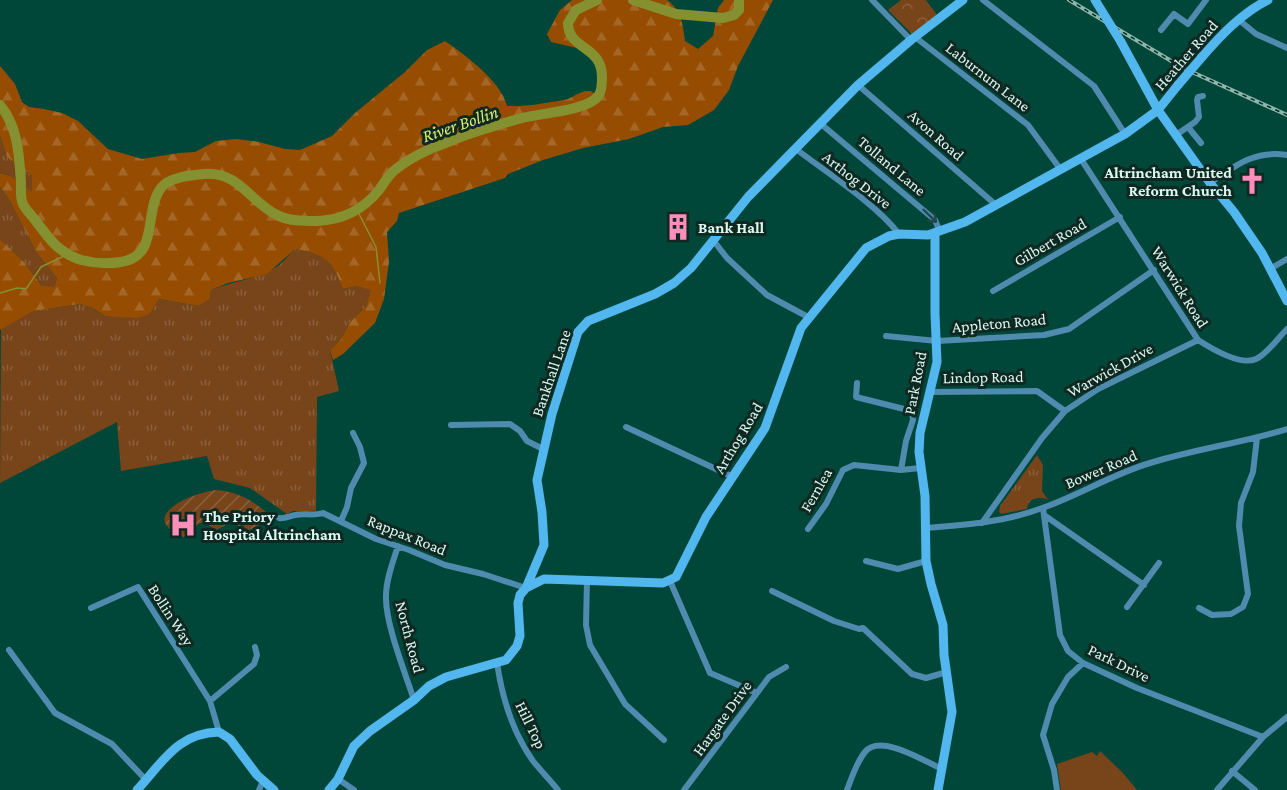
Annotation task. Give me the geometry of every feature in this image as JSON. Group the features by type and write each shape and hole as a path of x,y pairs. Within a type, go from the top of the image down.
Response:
{"street":[{"name":"Laburnum Lane","path":"872,0 913,39 1028,125 1061,170"},
{"name":"Bankhall Lane","path":"329,790 338,779 354,746 370,731 414,700 429,686 446,677 506,660 517,646 520,636 518,603 520,595 526,588 544,545 537,480 543,449 567,362 578,332 588,321 655,294 674,283 691,268 748,197 858,85 963,0"},
{"path":"983,0 1094,86 1125,134"},
{"path":"1095,0 1158,110 1262,253 1287,301"},
{"path":"1161,30 1174,14 1188,24 1206,0"},
{"name":"Heather Road","path":"1158,110 1223,33 1268,0"},
{"path":"1239,20 1256,34 1287,48"},
{"name":"Avon Road","path":"858,85 996,205"},
{"path":"1176,135 1199,117 1197,100 1203,96"},
{"path":"938,233 965,222 1082,159 1125,134 1158,110"},
{"name":"Tolland Lane","path":"821,124 935,220 938,233"},
{"path":"1188,127 1201,143"},
{"name":"Arthog Drive","path":"796,149 848,188 892,225 899,234"},
{"path":"1210,183 1234,165 1255,155 1269,153 1287,155"},
{"name":"Warwick Road","path":"1082,159 1198,340 1219,353 1249,360 1258,358 1287,329"},
{"name":"Gilbert Road","path":"993,291 1120,217"},
{"name":"Arthog Road","path":"670,581 676,577 706,517 757,442 770,418 791,352 808,317 866,248 879,240 899,234 919,236 938,233"},
{"name":"Park Road","path":"938,233 935,314 937,363 920,433 926,561 943,625 952,712 938,790"},
{"path":"713,240 727,258 767,295 808,317"},
{"path":"1270,269 1287,259"},
{"name":"Appleton Road","path":"886,336 937,342 1044,335 1068,329 1154,270"},
{"name":"Warwick Drive","path":"981,523 1042,438 1065,411 1098,389 1198,340"},
{"path":"857,383 856,397 912,411 914,420 906,441 901,470"},
{"name":"Lindop Road","path":"931,392 1037,390 1065,411"},
{"path":"451,425 510,424 520,430 527,441 543,449"},
{"path":"626,427 733,477"},
{"name":"Bower Road","path":"925,528 981,523 1044,511 1120,472 1287,429"},
{"path":"341,521 351,488 364,463 353,433"},
{"path":"1199,608 1212,615 1231,614 1243,607 1248,594 1239,526 1241,503 1253,472 1257,438"},
{"name":"Fernlea","path":"808,529 826,504 843,470 854,465 901,470 920,468"},
{"path":"1044,511 1144,585"},
{"name":"Park Drive","path":"1044,511 1060,635 1068,651 1083,663 1137,688 1263,737"},
{"name":"Rappax Road","path":"279,518 323,513 376,539 445,565 526,588"},
{"name":"North Road","path":"398,546 387,582 386,599 393,634 414,700"},
{"path":"866,561 898,569 926,561"},
{"path":"1126,607 1159,563"},
{"path":"526,588 544,579 663,583 670,581 710,672 757,693"},
{"path":"587,580 586,625 590,645 625,705 664,740"},
{"name":"Bollin Way","path":"91,608 138,587 210,701 219,732"},
{"path":"772,591 834,621 859,629 863,628 912,674 926,678 947,672"},
{"path":"210,701 250,668 256,659 255,647"},
{"path":"9,650 55,713 112,744 146,780"},
{"name":"Hill Top","path":"496,663 501,693 515,728 532,760 558,790"},
{"path":"1057,790 1054,770 1043,735 1052,704 1068,677 1083,663"},
{"name":"Hargate Drive","path":"684,790 769,677 786,667"},
{"path":"1217,790 1263,737 1287,717"},
{"path":"137,790 168,753 180,743 198,736 219,732 230,739 261,785 274,790"},
{"path":"847,790 866,750 878,744 891,746 942,769"},
{"path":"1233,771 1255,790"},
{"path":"338,779 354,790"}],"green space":[{"path":"572,0 667,0 678,13 685,41 698,49 713,36 718,8 724,0 773,0 738,66 729,90 714,110 688,125 663,127 629,139 583,148 543,160 508,174 505,178 399,213 397,221 387,232 389,262 384,299 375,323 343,354 333,360 330,350 341,339 350,322 366,307 371,290 357,286 343,289 335,271 326,260 295,249 267,274 228,283 211,290 210,299 199,306 159,299 150,314 137,318 105,316 93,308 80,304 34,311 0,330 0,239 24,262 42,286 54,287 57,278 36,252 9,199 0,187 0,173 11,176 32,192 32,176 7,157 0,136 0,66 15,84 22,102 29,107 62,113 78,121 108,149 142,159 195,152 216,141 236,139 300,150 332,136 427,50 445,41 490,78 498,87 507,106 564,100 586,91 591,91 598,96 601,80 600,67 596,60 585,51 551,42 547,34 560,10"},
{"path":"901,0 926,0 937,15 912,34 888,10"},
{"path":"0,136 7,157 32,176 32,193 11,176 0,173"},
{"path":"0,187 9,199 36,252 57,278 54,287 43,287 24,262 0,239"},
{"path":"295,249 326,260 335,271 343,289 357,286 372,289 366,307 350,322 341,339 330,350 339,391 317,397 316,511 293,511 287,514 250,488 214,479 207,456 121,471 117,422 0,483 1,329 34,311 80,304 93,308 105,316 150,314 159,299 199,306 210,299 211,290 270,270 280,264"},
{"path":"1037,455 1043,465 1042,491 1048,500 1034,499 1029,502 1027,509 1001,514 1000,506"},
{"path":"217,490 248,499 273,518 247,531 243,525 238,526 234,521 216,530 204,522 198,524 190,535 184,537 170,529 165,522 166,514 173,507 195,495"},
{"path":"1100,751 1137,790 1061,790 1057,764 1092,752 1097,756"}],"waterway":[{"name":"River Bollin","path":"0,105 11,122 14,132 19,161 21,199 26,209 64,252 81,260 121,262 133,258 141,251 149,232 156,198 161,188 169,181 193,175 216,174 235,182 259,203 281,217 307,221 335,219 352,213 366,203 393,171 428,150 494,126 585,105 599,95 601,67 597,59 573,38 569,32 568,23 576,10 597,0"},
{"name":"River Bollin","path":"633,0 676,14 723,18 734,15 739,10 739,0"},
{"path":"357,210 376,247 380,283"},
{"path":"0,293 17,288 26,289 41,267 68,254"}],"railway":[{"path":"1069,0 1183,68 1287,115"}],"place":[{"name":"Altrincham United Reform Church","path":"1252,181"},
{"name":"Bank Hall","path":"678,227"},
{"name":"The Priory Hospital Altrincham","path":"183,525"}]}
